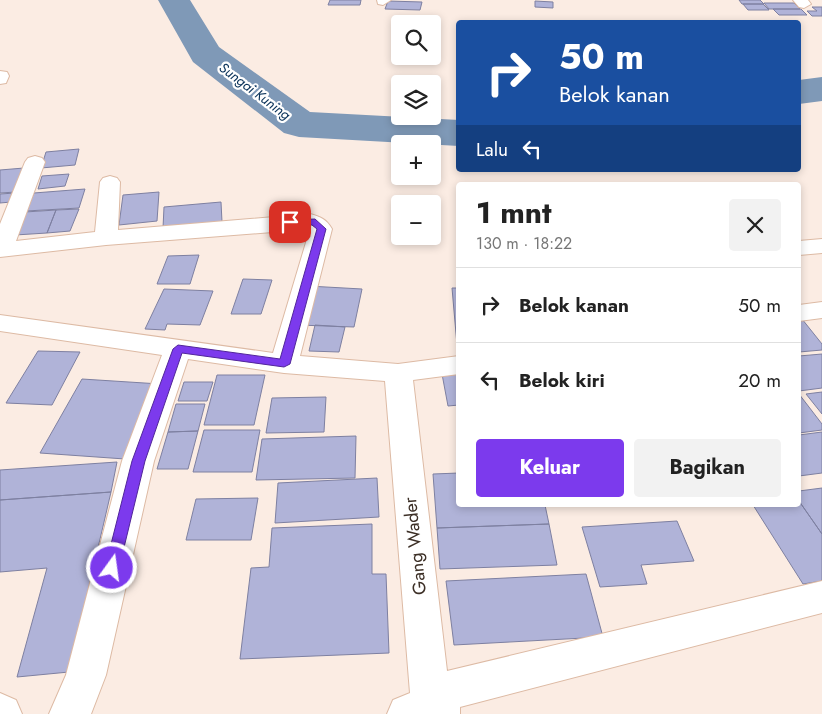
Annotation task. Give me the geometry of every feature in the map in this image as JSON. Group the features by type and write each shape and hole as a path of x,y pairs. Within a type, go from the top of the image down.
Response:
{"street":[{"path":"35,162 1,250 106,238 310,221 318,224 321,229 284,364"},
{"path":"106,238 110,182"},
{"path":"801,248 822,246"},
{"path":"801,313 822,310"},
{"path":"0,323 284,364 398,374 456,365"},
{"path":"70,714 86,675 138,461 178,349"},
{"name":"Gang Wader","path":"398,374 429,707"},
{"path":"429,707 822,597"}],"building":[{"path":"330,0 361,0 360,5 328,5"},
{"path":"739,0 760,0 764,4 742,4"},
{"path":"388,1 422,2 420,10 385,9"},
{"path":"535,1 553,2 553,8 535,7"},
{"path":"764,3 794,3 800,9 769,9"},
{"path":"743,4 763,4 769,10 748,10"},
{"path":"812,7 822,7 822,16 812,16 807,11 817,11"},
{"path":"773,9 801,9 807,15 779,15"},
{"path":"79,149 75,165 41,168 46,152"},
{"path":"24,168 16,192 0,193 0,170"},
{"path":"69,174 65,186 38,189 42,176"},
{"path":"85,189 79,208 26,211 34,193"},
{"path":"159,192 157,221 119,225 123,195"},
{"path":"15,193 11,202 0,203 0,194"},
{"path":"221,202 222,222 163,228 164,207"},
{"path":"79,209 70,231 47,233 56,210"},
{"path":"56,210 47,233 15,235 25,212"},
{"path":"199,255 190,284 157,284 168,256"},
{"path":"243,279 272,280 261,314 231,314"},
{"path":"308,286 362,289 354,327 298,325"},
{"path":"452,288 456,288 456,334"},
{"path":"164,289 213,291 200,325 167,324 165,330 145,329"},
{"path":"801,319 822,344 822,350 801,352"},
{"path":"315,325 345,327 339,352 309,351"},
{"path":"38,351 80,352 52,405 6,403"},
{"path":"822,354 822,388 801,391 801,356"},
{"path":"456,373 456,405 448,406 442,374"},
{"path":"217,375 265,375 254,425 204,425"},
{"path":"82,379 160,384 125,459 40,453"},
{"path":"184,382 213,382 207,401 178,401"},
{"path":"822,392 822,414 806,394"},
{"path":"326,397 324,432 266,433 272,398"},
{"path":"801,397 822,424 822,430 801,433"},
{"path":"176,404 205,404 198,431 168,432"},
{"path":"204,430 260,430 252,472 193,472"},
{"path":"198,431 188,469 157,469 168,432"},
{"path":"822,432 822,473 801,476 801,435"},
{"path":"356,436 355,478 256,480 262,439"},
{"path":"117,462 111,492 0,500 0,470"},
{"path":"456,473 456,507 545,507 549,524 437,528 433,474"},
{"path":"377,478 379,517 275,523 278,483"},
{"path":"822,488 822,534 801,504 801,491"},
{"path":"111,492 69,672 17,677 47,568 0,572 0,500"},
{"path":"258,498 251,540 186,540 196,499"},
{"path":"801,504 822,534 822,581 803,584 754,507 801,507"},
{"path":"677,521 694,561 641,565 647,584 600,587 582,527"},
{"path":"372,524 372,574 386,574 389,653 240,659 251,568 269,567 272,528"},
{"path":"549,524 557,565 440,569 437,528"},
{"path":"586,574 603,637 454,645 446,581"}],"waterway":[{"name":"Sungai Kuning","path":"174,0 206,54 299,124 456,133"},
{"name":"Sungai Kuning","path":"801,92 822,89"}],"route":[{"path":"112,568 138,461 178,349 284,364 321,229 315,222 290,222"}]}
